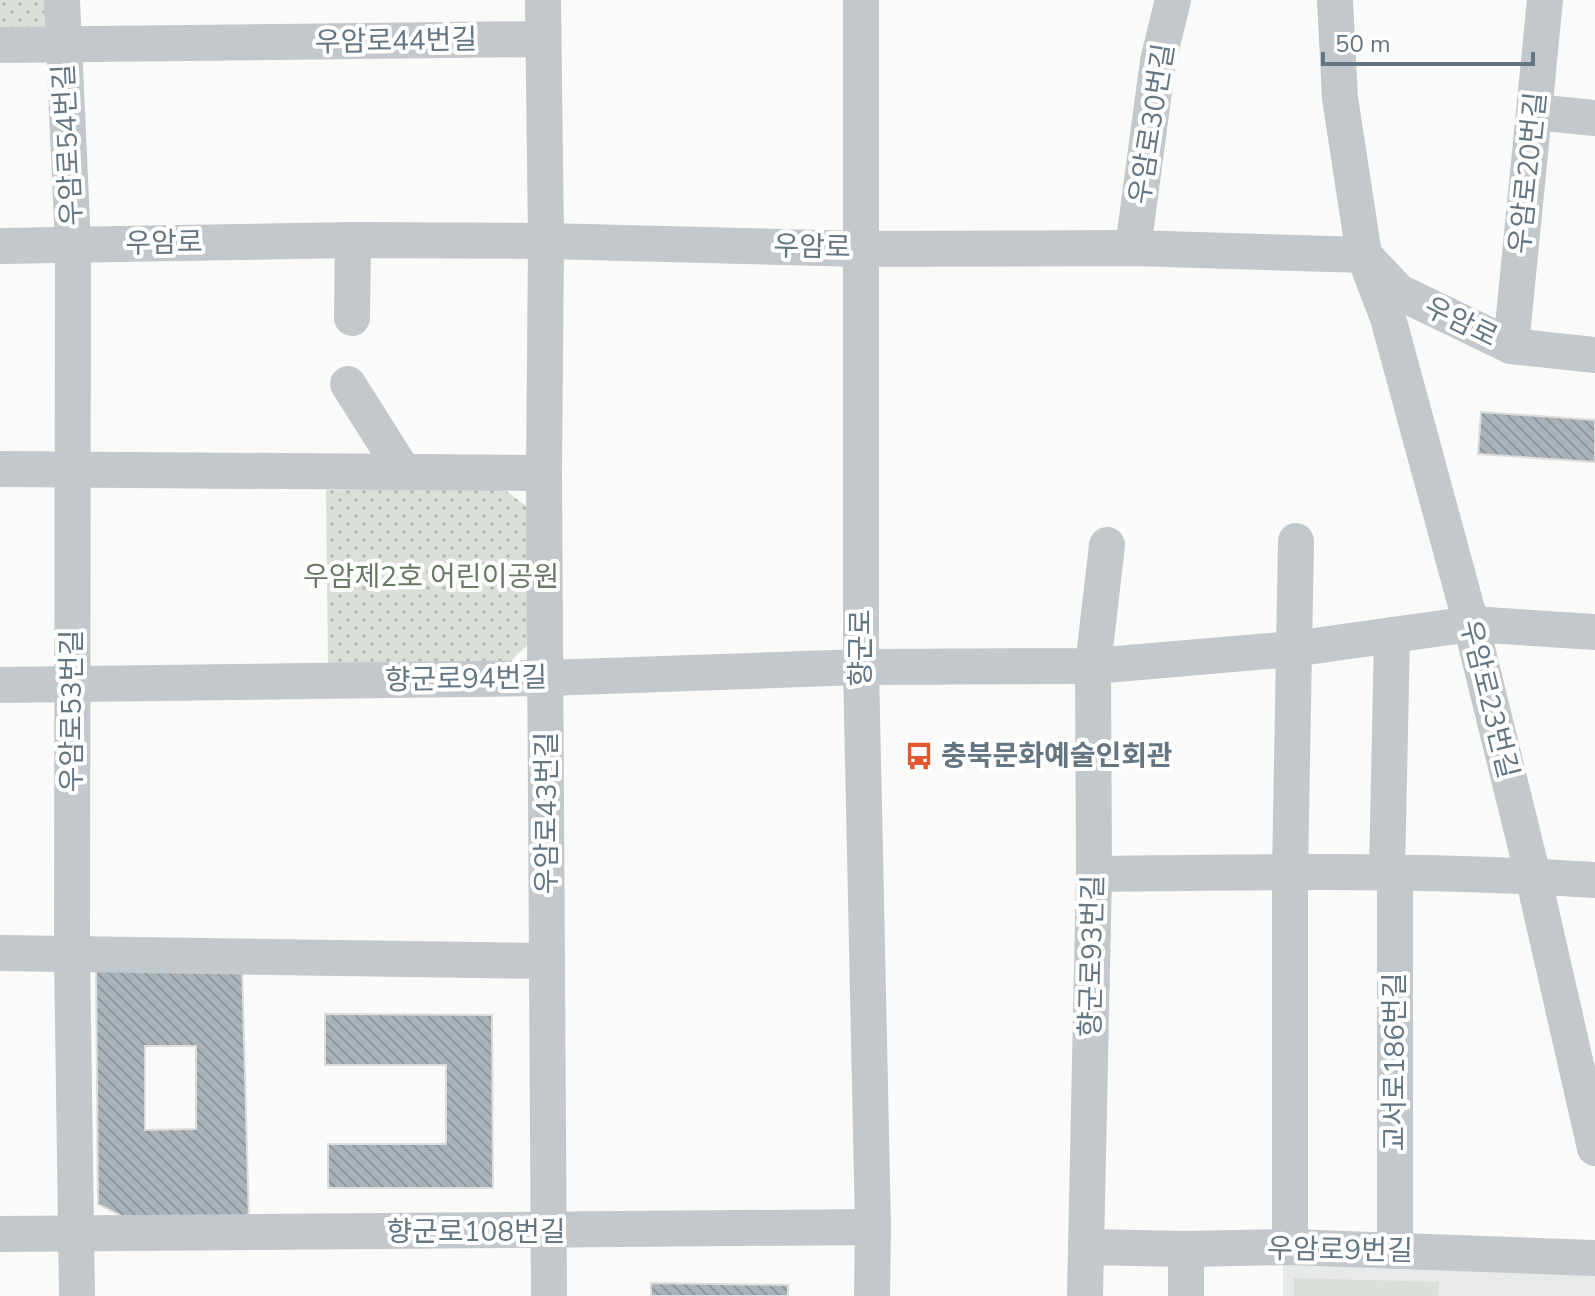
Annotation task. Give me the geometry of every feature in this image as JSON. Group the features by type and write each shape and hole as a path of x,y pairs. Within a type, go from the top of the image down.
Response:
{"street":[{"name":"우암로54번길","path":"62,0 73,244"},
{"path":"543,0 546,241"},
{"name":"향군로","path":"861,0 861,667 872,1296"},
{"name":"우암로30번길","path":"1133,248 1158,61 1173,0"},
{"name":"우암로23번길","path":"1335,0 1340,98 1364,255 1388,318 1471,624 1533,876 1579,1008 1595,1148"},
{"name":"우암로20번길","path":"1511,346 1545,0"},
{"name":"우암로44번길","path":"249,43 543,39"},
{"name":"우암로54번길","path":"0,45 249,43"},
{"path":"1535,112 1595,118"},
{"path":"352,318 353,240"},
{"name":"우암로","path":"0,246 353,240 546,241 861,249 1133,248 1364,255 1399,292 1511,346 1595,355"},
{"name":"우암로43번길","path":"546,241 544,473 549,1296"},
{"name":"우암로53번길","path":"73,244 72,953 77,1296"},
{"path":"348,384 403,471"},
{"path":"0,469 544,473"},
{"path":"1290,1247 1290,872 1296,541"},
{"name":"향군로93번길","path":"1085,1296 1094,874 1093,666 1107,545"},
{"path":"861,667 1093,666 1293,649 1471,624 1595,632"},
{"path":"1391,874 1392,635"},
{"name":"향군로94번길","path":"0,685 547,678 861,667"},
{"path":"1094,874 1290,872 1595,880"},
{"name":"교서로186번길","path":"1391,874 1395,1251"},
{"path":"0,953 547,961"},
{"name":"향군로108번길","path":"0,1234 873,1227"},
{"name":"우암로9번길","path":"1086,1247 1290,1247 1595,1258"},
{"path":"1186,1249 1186,1296"}],"shaded area":[{"path":"1283,1257 1595,1271 1595,1296 1283,1296"}],"green space":[{"path":"0,0 50,0 50,18 38,35 0,34"},
{"name":"우암제2호 어린이공원","path":"501,487 537,514 533,640 505,666 328,665 326,490"},
{"path":"1294,1278 1439,1282 1438,1296 1294,1296"}],"building":[{"path":"1481,412 1595,420 1595,462 1478,454"},
{"path":"242,964 249,1223 135,1223 98,1204 96,965","holes":["145,1046 196,1046 196,1129 145,1130"]},
{"path":"325,1014 492,1015 493,1188 328,1188 328,1144 446,1144 446,1065 325,1065"},
{"path":"651,1283 788,1285 788,1296 651,1296"}],"place":[{"name":"충북문화예술인회관","path":"919,756"}]}
